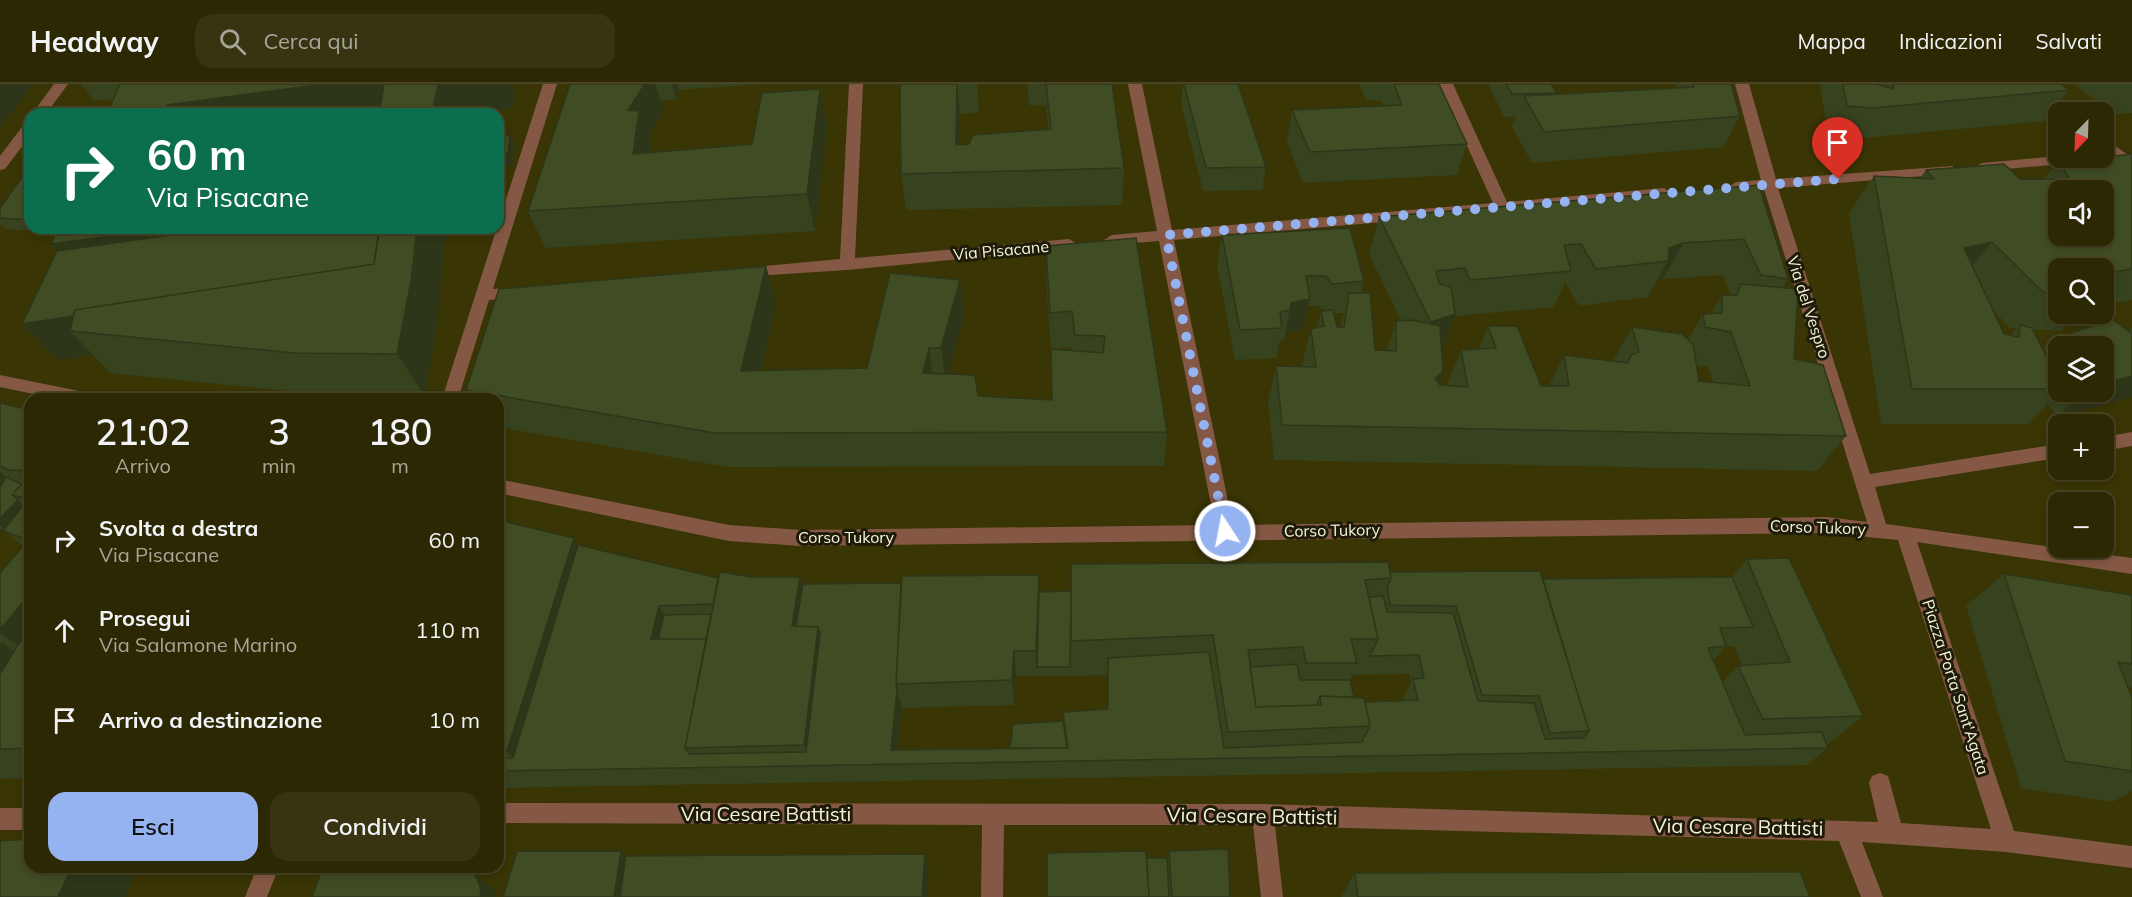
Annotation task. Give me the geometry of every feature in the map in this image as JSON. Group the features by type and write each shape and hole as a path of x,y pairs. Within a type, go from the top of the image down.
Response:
{"street":[{"path":"43,108 61,84"},
{"path":"504,229 550,84"},
{"path":"847,264 856,84"},
{"path":"1135,84 1225,531"},
{"path":"1446,84 1502,206"},
{"name":"Via del Vespro","path":"1742,84 1770,185 1879,530"},
{"path":"2034,84 2056,102"},
{"path":"0,166 24,134"},
{"path":"2126,154 2132,165"},
{"path":"1723,188 2048,161"},
{"name":"Via Pisacane","path":"729,274 1677,192"},
{"path":"452,393 502,234"},
{"path":"483,295 541,290"},
{"path":"0,381 59,393"},
{"path":"2114,442 2132,439"},
{"path":"1864,482 2048,453"},
{"name":"Corso Tukory","path":"504,487 668,522 741,534 868,537 1778,525 1905,533 2132,566"},
{"name":"Piazza Porta Sant'Agata","path":"1905,533 2006,840"},
{"path":"1880,783 1892,833"},
{"name":"Via Cesare Battisti","path":"504,813 1263,815 1846,830 2006,840 2132,857"},
{"path":"992,897 993,815"},
{"path":"1263,815 1272,897"},
{"path":"0,819 24,819"},
{"path":"1846,830 1872,897"},
{"path":"256,897 266,873"}],"building":[{"path":"120,84 324,84 167,105 166,108 110,108"},
{"path":"384,84 438,84 433,108 380,108"},
{"path":"570,84 645,84 628,110 639,111 633,154 752,144 762,93 820,89 807,194 528,211"},
{"path":"900,84 957,84 956,145 969,144 973,135 1051,129 1046,84 1112,84 1124,168 901,174"},
{"path":"1184,84 1238,84 1266,167 1206,168"},
{"path":"1394,84 1439,84 1467,144 1310,152 1292,110 1402,105"},
{"path":"1506,84 1551,84 1556,93 1512,94"},
{"path":"1693,84 1731,84 1740,116 1544,132 1524,96 1694,87"},
{"path":"1843,84 1876,84 1894,89 1893,84 2061,84 2069,90 1872,108 1847,106"},
{"path":"510,135 508,153 504,154 504,136"},
{"path":"2132,154 2132,269 2114,272 2114,258 2048,258 2048,292 2043,292 1992,242 1964,248 2004,334 2019,337 2020,325 2032,328 2048,359 2048,389 1912,389 1874,176 1934,179 1926,170 2004,164 2020,179 2070,179 2062,168 2114,168 2114,156"},
{"path":"24,174 24,220 0,218 0,208"},
{"path":"1759,185 1788,279 1761,275 1744,239 1683,243 1669,248 1668,261 1596,269 1581,244 1564,245 1571,271 1470,280 1465,268 1436,271 1439,284 1451,287 1455,314 1431,322 1379,217"},
{"path":"1350,228 1364,281 1332,284 1326,276 1306,276 1310,299 1291,303 1290,310 1280,312 1282,328 1240,330 1222,235"},
{"path":"55,234 125,234 51,244"},
{"path":"178,234 379,234 374,264 75,310 73,316 22,324 57,251"},
{"path":"378,234 416,234 411,281 397,354 295,353 70,331 75,310 374,264"},
{"path":"1136,238 1167,432 715,433 504,397 504,393 466,390 499,289 766,266 741,371 867,368 890,273 960,280 941,348 929,348 923,373 975,375 978,396 1052,400 1051,349 1103,353 1105,336 1075,335 1072,311 1050,313 1046,246"},
{"path":"1741,284 1798,289 1794,359 1823,365 1846,436 1282,425 1276,366 1316,367 1311,329 1324,326 1321,311 1333,310 1337,327 1344,327 1349,293 1370,293 1375,350 1396,351 1396,321 1412,320 1440,326 1443,372 1435,378 1440,385 1468,387 1461,350 1496,348 1488,326 1517,326 1541,386 1569,386 1564,355 1628,363 1631,355 1639,352 1632,327 1682,334 1693,344 1699,381 1750,386 1731,332 1705,327 1703,314 1722,313 1722,295 1737,295"},
{"path":"2114,320 2132,334 2132,376 2114,381 2114,336 2063,336 2098,324 2114,324"},
{"path":"0,403 24,409 24,471 10,470 0,466"},
{"path":"6,477 22,484 12,495 18,500 0,518 0,488"},
{"path":"24,482 24,498 12,495"},
{"path":"24,504 24,539 3,531"},
{"path":"504,521 574,538 507,751 504,751"},
{"path":"24,545 24,601 0,630 0,573"},
{"path":"578,545 718,578 713,604 659,606 651,639 706,639 685,748 689,754 806,752 820,634 818,627 796,626 803,584 901,583 897,690 891,750 1068,748 1063,712 1108,709 1108,658 1209,652 1224,748 1362,742 1370,726 1365,702 1418,700 1413,679 1424,678 1419,655 1370,656 1378,639 1369,597 1383,596 1387,612 1453,613 1478,701 1534,703 1545,739 1583,738 1589,731 1543,579 1732,577 1753,627 1720,628 1726,646 1708,648 1745,735 1822,732 1828,748 504,771 504,758 513,758"},
{"path":"1789,558 1863,716 1763,719 1738,666 1790,662 1747,559"},
{"path":"1388,562 1391,578 1365,580 1378,639 1351,639 1357,663 1306,663 1303,647 1248,650 1256,707 1321,705 1320,696 1364,698 1370,726 1228,732 1213,635 1071,641 1071,564"},
{"path":"1540,571 1589,731 1550,733 1539,696 1482,695 1456,606 1390,605 1387,588 1391,578 1390,572"},
{"path":"720,572 752,577 800,577 792,626 818,627 804,745 685,748"},
{"path":"2004,574 2132,595 2132,664 2118,662 2132,698 2132,771 2065,761"},
{"path":"1039,575 1036,651 1014,651 1012,680 896,684 902,576"},
{"path":"1071,591 1070,667 1037,667 1039,592"},
{"path":"711,614 706,639 658,639 664,615"},
{"path":"21,640 24,640 24,748 0,749 0,674"},
{"path":"1297,664 1300,680 1350,680 1354,697 1320,696 1317,705 1256,707 1250,667"},
{"path":"1063,721 1067,748 1010,748 1013,724"},
{"path":"24,839 24,873 69,873 58,897 0,897 0,841"},
{"path":"1228,849 1230,897 1172,897 1169,851"},
{"path":"517,851 621,851 614,897 503,897"},
{"path":"1146,851 1149,897 1047,897 1047,853"},
{"path":"925,854 922,897 620,897 626,856"},
{"path":"1147,858 1167,858 1169,897 1149,897"},
{"path":"1800,872 1810,897 1358,897 1355,873"},
{"path":"321,873 474,873 480,886 481,897 312,897"}],"route":[{"path":"1225,531 1166,235 1838,179"}]}
